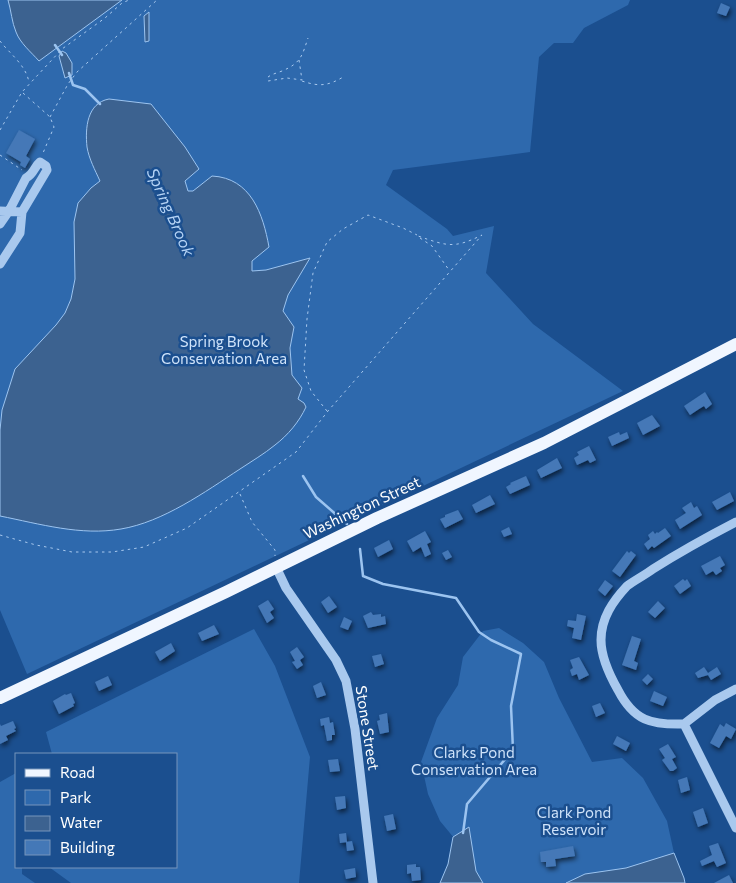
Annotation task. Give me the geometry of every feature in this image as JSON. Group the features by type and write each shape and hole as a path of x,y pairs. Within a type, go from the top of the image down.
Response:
{"main road":[{"name":"Washington Street","path":"0,698 376,518 544,443 736,344"}],"street":[{"path":"0,224 5,211 26,178 32,175 39,163 44,163 47,170 22,212 20,233 0,264"},
{"path":"5,211 22,212"},
{"path":"736,522 678,552 629,585 607,612 601,640 614,682 622,699 638,716 645,720 665,725 684,724 716,700 736,689"},
{"name":"Stone Street","path":"276,567 286,588 336,660 346,682 355,729 373,883"},
{"path":"684,724 732,809 736,828"}],"path":[{"path":"0,130 22,92 62,49 105,18 122,3 129,0"},
{"path":"50,117 75,74 157,0"},
{"path":"302,80 299,60 308,38"},
{"path":"0,41 23,68 29,79 29,84"},
{"path":"299,60 288,68 268,77 268,81 288,78 316,85 327,85 345,76"},
{"path":"22,92 50,117 54,127 39,163"},
{"path":"0,155 32,175"},
{"path":"328,411 311,391 304,370 307,319 313,274 327,242 343,229 368,215 403,228 418,236 432,246 449,271"},
{"path":"0,535 72,552 112,552 144,547 187,528 296,452 328,411 482,235 467,243 452,246 418,236"},
{"path":"239,492 252,522 275,550 276,567"}],"green space":[{"name":"Spring Brook Conservation Area","path":"0,0 630,0 628,5 584,28 573,43 554,43 539,57 530,152 393,170 386,185 447,229 453,236 494,226 486,273 533,324 623,391 27,674 0,610"},
{"name":"Clark Pond Reservoir","path":"499,628 523,643 544,662 559,698 592,762 622,758 643,778 667,821 674,853 634,883 463,883 459,844 440,821 428,794 421,762 437,718 458,685 463,657 483,631"},
{"path":"254,629 275,666 310,757 299,883 71,883 50,868 178,868 178,753 52,753 46,732"},
{"path":"15,774 15,868 22,868 22,874 35,883 0,883 0,782"}],"water":[{"path":"8,0 122,0 39,61 18,36 13,25"},
{"path":"149,12 149,41 145,42 144,16"},
{"path":"62,51 66,53 72,63 72,75 65,78 59,56"},
{"path":"109,99 151,104 185,147 199,169 185,181 188,191 193,191 212,176 225,178 237,183 246,191 259,211 269,247 252,261 252,271 266,270 310,258 288,295 283,311 294,327 290,348 292,375 302,388 298,399 306,407 293,428 275,445 183,505 137,525 106,531 91,531 60,528 0,516 0,430 2,410 15,369 56,325 65,313 71,299 75,279 74,222 78,203 100,181 88,151 86,140 87,125 89,117 96,106 102,101"},
{"path":"469,827 476,871 483,883 440,883 448,864 453,837"},
{"path":"674,853 685,883 566,883 585,874 626,868"}],"building":[{"path":"721,3 730,7 726,16 717,13"},
{"path":"19,130 35,139 26,156 30,159 25,168 20,165 21,162 6,153"},
{"path":"705,392 712,404 706,409 704,406 690,415 684,406"},
{"path":"652,415 660,426 643,435 637,423"},
{"path":"619,432 620,435 627,432 629,438 612,446 608,437"},
{"path":"589,446 596,460 590,463 588,460 577,465 574,458 579,455 577,452"},
{"path":"557,458 562,468 541,478 537,470"},
{"path":"526,476 530,485 510,494 506,487 510,483"},
{"path":"730,492 734,501 717,510 712,502"},
{"path":"490,495 495,504 476,513 472,505"},
{"path":"691,502 694,508 697,506 702,515 680,529 675,520 686,513 682,508"},
{"path":"458,510 463,519 445,528 440,519"},
{"path":"509,527 512,534 504,537 501,531"},
{"path":"665,528 671,536 648,550 644,544 650,539 648,535 653,531 655,534 658,533"},
{"path":"425,531 431,542 427,544 431,554 425,557 421,547 413,552 407,541"},
{"path":"389,540 393,549 378,557 374,548"},
{"path":"448,550 452,557 446,560 442,553"},
{"path":"627,551 629,553 631,551 636,555 620,577 612,571"},
{"path":"720,556 725,565 720,568 722,571 716,575 713,571 706,575 701,566"},
{"path":"683,579 685,581 687,579 691,586 680,594 674,586"},
{"path":"605,580 613,586 605,596 598,590"},
{"path":"329,596 337,607 328,613 321,602"},
{"path":"268,600 274,609 270,612 274,618 267,623 258,606"},
{"path":"658,601 665,608 655,618 648,612"},
{"path":"371,612 373,615 381,614 381,617 385,616 386,624 368,628 363,616"},
{"path":"577,614 586,616 581,640 572,638 574,628 567,626 568,620 576,621"},
{"path":"344,617 352,621 348,630 340,627"},
{"path":"214,625 219,634 202,641 198,633"},
{"path":"632,636 641,639 634,661 638,663 636,670 622,665"},
{"path":"171,643 175,651 160,661 155,652"},
{"path":"297,647 304,657 300,660 303,665 297,669 292,662 295,661 290,652"},
{"path":"381,654 384,664 375,667 372,656"},
{"path":"579,657 589,675 579,680 577,674 572,676 570,670 573,668 570,660"},
{"path":"704,667 708,673 717,667 721,674 711,680 708,675 698,678 695,673"},
{"path":"648,674 653,679 647,685 642,680"},
{"path":"108,676 112,685 99,691 95,682"},
{"path":"321,682 326,695 317,698 313,686"},
{"path":"654,691 667,697 663,706 650,701"},
{"path":"71,693 75,703 73,704 74,706 59,714 53,701 65,694"},
{"path":"600,703 605,713 596,717 592,706"},
{"path":"387,713 389,732 380,734 377,721 380,720 379,715"},
{"path":"329,717 330,723 333,722 335,735 332,735 332,740 327,741 324,725 321,726 320,719"},
{"path":"13,721 16,731 6,736 8,740 0,744 0,724 1,726"},
{"path":"726,723 736,729 731,739 726,736 719,748 710,743 720,724 724,727"},
{"path":"617,736 630,743 626,751 613,744"},
{"path":"668,744 676,757 672,759 677,768 673,771 670,771 662,760 665,758 659,749"},
{"path":"338,759 340,771 330,772 328,760"},
{"path":"687,777 690,790 681,793 678,780"},
{"path":"345,796 346,808 337,810 335,797"},
{"path":"703,808 708,823 698,827 693,812"},
{"path":"393,814 396,829 387,831 384,816"},
{"path":"346,833 347,842 340,843 339,834"},
{"path":"352,841 354,850 347,851 346,842"},
{"path":"718,843 726,863 717,867 714,861 702,866 700,861 712,855 709,846"},
{"path":"573,846 575,856 555,859 556,866 546,867 546,862 541,862 540,852"},
{"path":"416,864 416,867 420,867 421,880 412,881 411,873 407,874 407,865"},
{"path":"355,868 356,877 346,879 344,870"},
{"path":"729,875 733,883 714,883"}],"waterway":[{"name":"Spring Brook","path":"55,45 62,55"},
{"name":"Spring Brook","path":"69,73 73,85 85,89 100,104"},
{"name":"Spring Brook","path":"303,476 316,497 347,524"},
{"name":"Spring Brook","path":"360,549 363,576 383,584 456,598 479,632 491,640 521,654 511,706 513,750 467,804 463,833"}],"park label":[{"name":"Clarks Pond Conservation Area","path":"474,762"}]}
